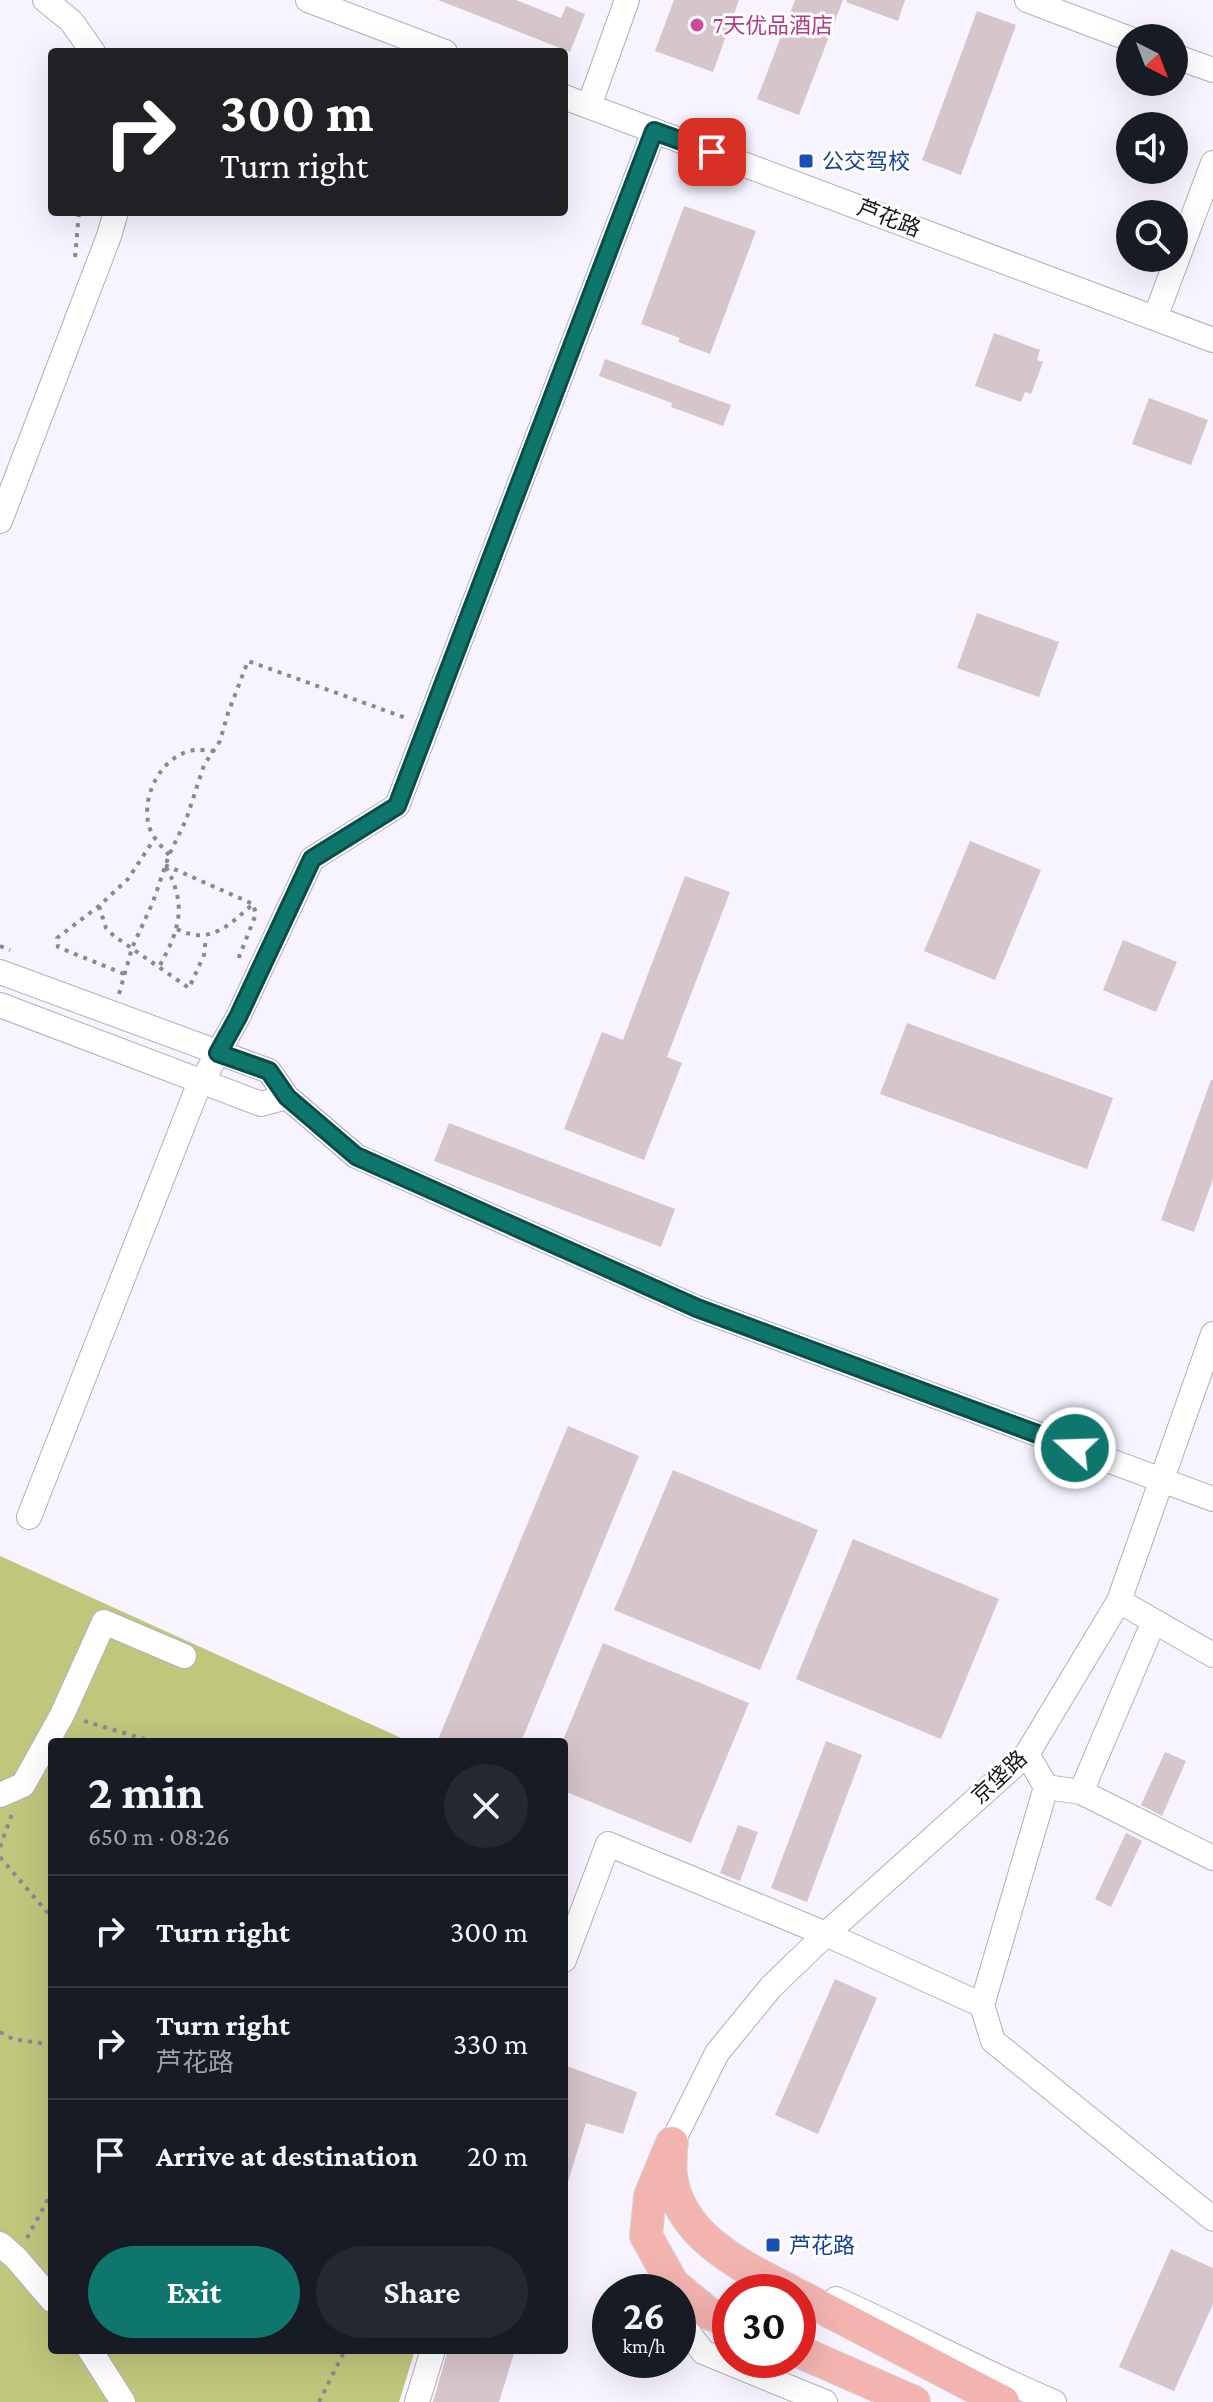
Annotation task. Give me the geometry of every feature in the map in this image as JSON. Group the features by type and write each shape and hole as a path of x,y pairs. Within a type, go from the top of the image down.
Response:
{"main road":[{"path":"672,2143 650,2196 646,2236 673,2284 712,2315"},
{"path":"672,2143 671,2176 684,2213 717,2250 760,2274"},
{"path":"816,2304 1003,2402"},
{"path":"816,2361 878,2394 914,2402"}],"street":[{"path":"45,0 71,21 90,48"},
{"path":"308,0 434,48"},
{"path":"589,106 627,0"},
{"path":"1027,0 1116,34"},
{"path":"1188,61 1213,70"},
{"name":"芦花路","path":"568,98 1213,340"},
{"path":"29,1517 202,1082 238,1017 312,859 397,806 654,131"},
{"path":"1155,318 1213,163"},
{"path":"0,521 115,216"},
{"path":"0,972 269,1071 287,1097 356,1156 657,1291 1213,1499"},
{"path":"0,1005 261,1104 287,1097"},
{"name":"京垡路","path":"672,2143 717,2053 771,1987 1027,1754 1119,1601 1213,1334"},
{"path":"1119,1601 1213,1655"},
{"path":"1081,1792 1154,1621"},
{"path":"49,1738 104,1622 184,1656"},
{"path":"0,1795 23,1785 48,1740"},
{"path":"1027,1754 1046,1787 982,2005 993,2041 1213,2219"},
{"path":"1046,1787 1081,1792 1213,1858"},
{"path":"568,1949 608,1844 826,1934 982,2005"},
{"path":"646,2236 659,2274"},
{"path":"0,2244 48,2295"},
{"path":"717,2250 764,2266 1054,2402"},
{"path":"696,2343 703,2352 825,2402"},
{"path":"93,2354 123,2402"},
{"path":"417,2402 432,2354"}],"path":[{"path":"112,1014 132,948 186,820 204,765 220,741 248,661 427,726"},
{"path":"169,855 149,827 146,802 152,784 170,762 192,750 214,751"},
{"path":"124,974 58,947 57,938 128,879 155,838"},
{"path":"165,865 253,904 256,914 233,971"},
{"path":"160,965 177,929 180,902 165,865"},
{"path":"177,929 189,935 206,937 232,923 253,904"},
{"path":"99,906 106,928 189,988 204,955 206,937"},
{"path":"62,1715 140,1738"},
{"path":"0,1857 48,1913"},
{"path":"0,2032 13,2039 48,2044"},
{"path":"319,2402 343,2354"}],"green space":[{"path":"0,1556 401,1738 48,1738 48,2354 414,2354 399,2402 0,2402"}],"building":[{"path":"438,0 516,0 561,18 566,6 585,14 570,52 568,48 560,48"},
{"name":"7天优品酒店","path":"674,0 739,0 713,72 655,51"},
{"path":"795,0 843,0 799,115 757,99"},
{"path":"847,0 905,0 898,21"},
{"path":"977,11 1016,25 961,175 922,160"},
{"path":"684,206 756,231 710,354 678,342 680,338 641,324"},
{"path":"994,333 1040,350 1037,360 1043,362 1031,394 1025,392 1021,402 975,386"},
{"path":"605,359 731,405 723,426 599,376"},
{"path":"1149,398 1208,420 1191,465 1132,444"},
{"path":"977,613 1059,642 1039,697 957,668"},
{"path":"970,841 1041,870 995,980 924,951"},
{"path":"685,876 730,892 667,1057 682,1063 644,1160 564,1129 602,1032 623,1040"},
{"path":"1123,940 1177,962 1156,1012 1103,990"},
{"path":"907,1023 1113,1098 1087,1169 880,1094"},
{"path":"1211,1080 1213,1179 1194,1232 1161,1220"},
{"path":"449,1123 675,1209 661,1247 434,1161"},
{"path":"568,1426 639,1456 523,1738 439,1738"},
{"path":"673,1470 818,1530 760,1670 614,1610"},
{"path":"853,1539 999,1599 941,1739 796,1679"},
{"path":"603,1643 749,1703 691,1843 568,1793 568,1738 564,1738"},
{"path":"826,1741 862,1755 807,1902 771,1888"},
{"path":"1165,1752 1186,1761 1162,1816 1141,1805"},
{"path":"738,1825 758,1832 740,1881 720,1873"},
{"path":"1126,1833 1142,1841 1111,1907 1095,1899"},
{"path":"835,1979 877,1998 818,2134 775,2115"},
{"path":"568,2066 637,2092 623,2134 586,2123 568,2182"},
{"path":"1171,2249 1213,2268 1213,2304 1174,2391 1119,2367"},
{"path":"447,2354 514,2354 499,2402 433,2402"}],"place":[{"name":"7天优品酒店","path":"697,25"},
{"name":"公交驾校","path":"806,161"},
{"name":"芦花路","path":"773,2245"}],"route":[{"path":"712,152 654,131 397,806 312,859 218,1053 269,1071 287,1097 356,1156 697,1308 1075,1448"}]}
